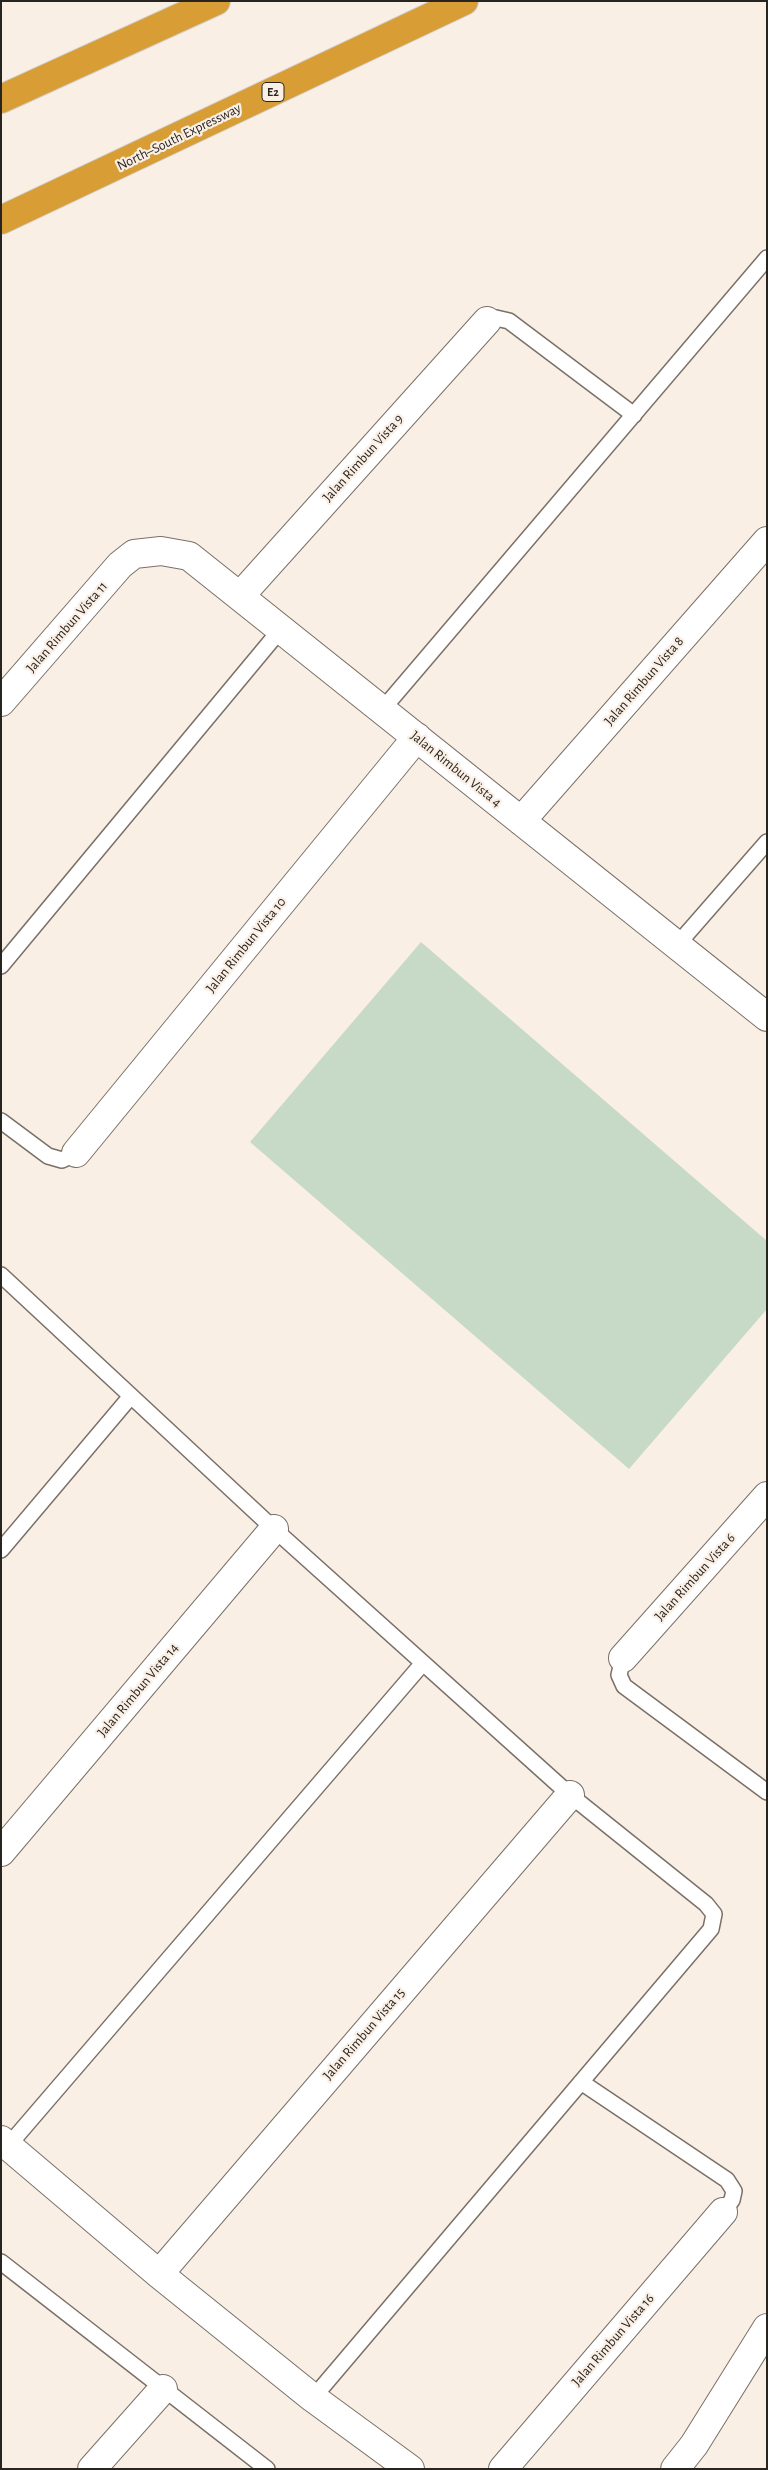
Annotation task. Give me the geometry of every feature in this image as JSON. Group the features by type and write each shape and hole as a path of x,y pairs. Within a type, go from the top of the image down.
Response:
{"highway":[{"path":"1,99 216,1"},
{"name":"North–South Expressway","path":"1,220 82,184 464,1"}],"street":[{"name":"Jalan Rimbun Vista 9","path":"240,596 487,321"},
{"name":"Jalan Rimbun Vista 8","path":"521,821 767,541"},
{"name":"Jalan Rimbun Vista 4","path":"134,554 161,551 189,556 767,1017"},
{"name":"Jalan Rimbun Vista 11","path":"1,702 120,565 134,554"},
{"name":"Jalan Rimbun Vista 10","path":"76,1153 417,737"},
{"name":"Jalan Rimbun Vista 6","path":"623,1658 767,1496"},
{"name":"Jalan Rimbun Vista 14","path":"1,1852 274,1529"},
{"name":"Jalan Rimbun Vista 15","path":"159,2274 570,1795"},
{"path":"5,2143 159,2274 313,2398 410,2469"},
{"name":"Jalan Rimbun Vista 16","path":"503,2469 723,2212"},
{"path":"675,2469 694,2445 767,2328"},
{"path":"92,2469 163,2389"}],"lane":[{"path":"382,710 767,258"},
{"path":"487,321 496,318 509,321 634,415"},
{"path":"1,966 281,629"},
{"path":"677,945 767,842"},
{"path":"1,1120 48,1156 62,1160 76,1153"},
{"path":"1,1275 274,1529 570,1795 706,1904 714,1914 711,1929 313,2398"},
{"path":"1,1550 131,1396"},
{"path":"623,1658 619,1675 624,1686 766,1789"},
{"path":"5,2143 423,1663"},
{"path":"581,2082 726,2180 734,2191 732,2200 723,2212"},
{"path":"1,2262 267,2469"}],"green space":[{"path":"421,942 767,1241 767,1309 629,1469 250,1142"}]}
